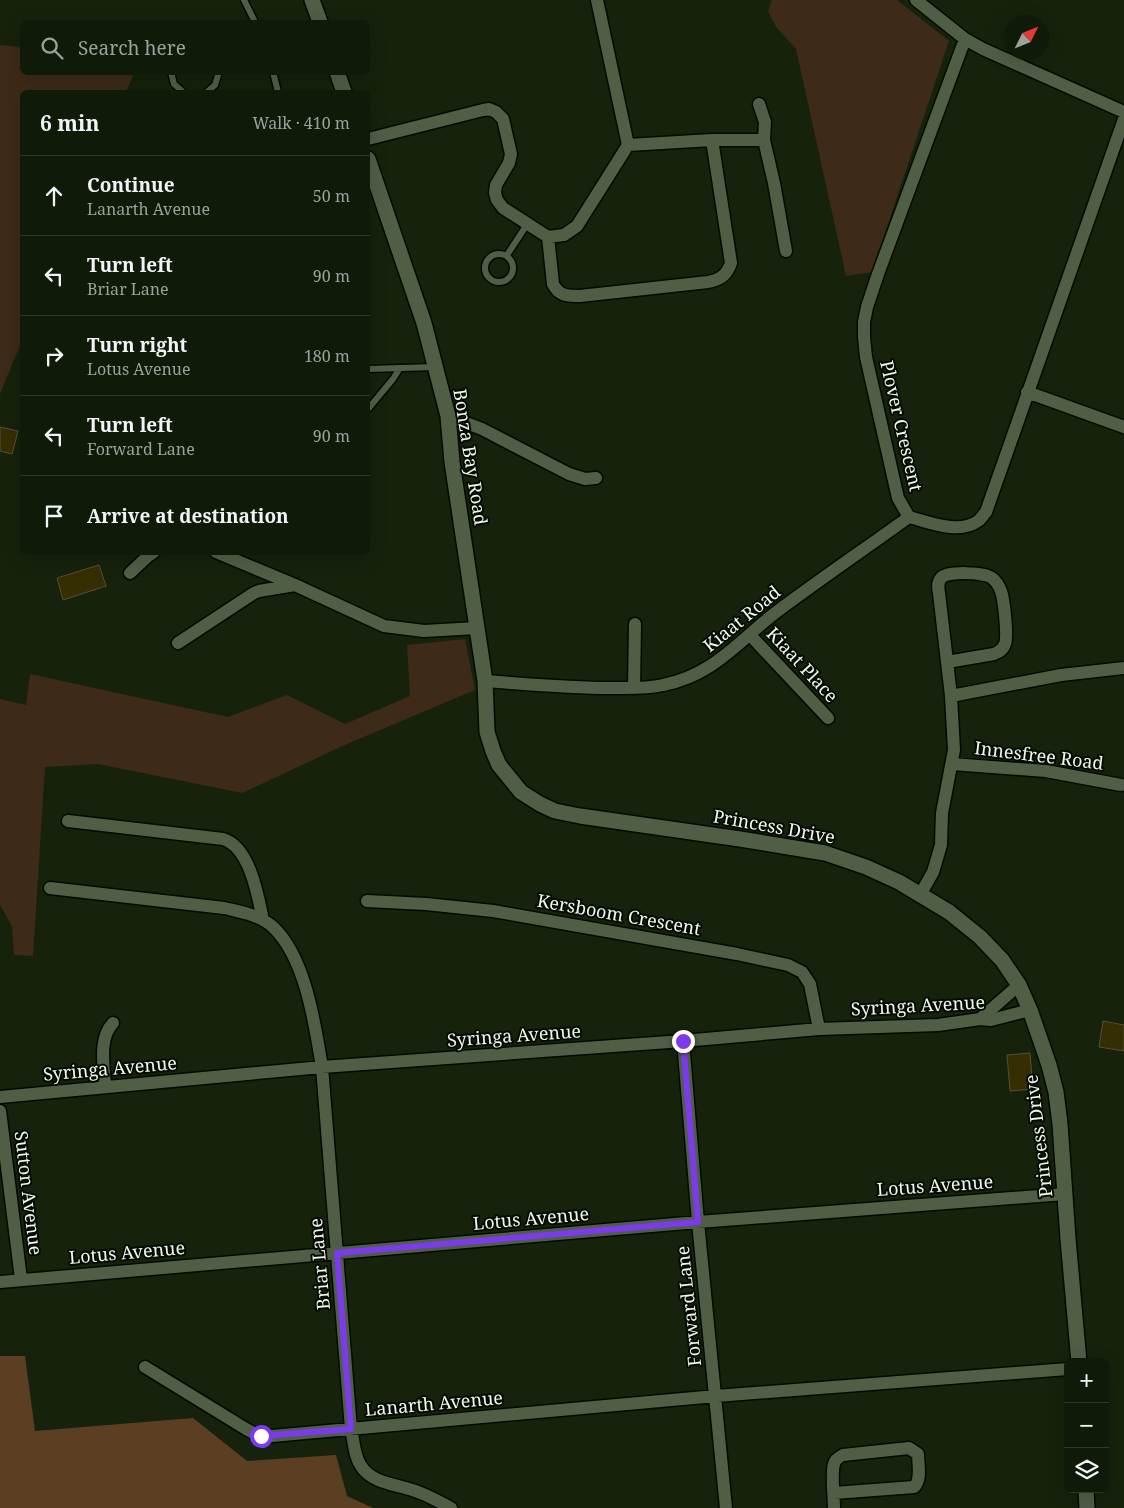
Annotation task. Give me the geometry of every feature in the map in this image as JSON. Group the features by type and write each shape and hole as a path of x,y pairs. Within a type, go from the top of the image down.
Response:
{"street":[{"path":"312,0 319,20"},
{"path":"370,138 483,110 496,112 503,119 511,154 509,163 496,185 497,200 503,208 548,236 557,237 564,235 577,226 628,145 597,0"},
{"path":"916,0 964,39 1124,112"},
{"name":"Plover Crescent","path":"964,39 878,274 864,322 866,357 898,498 910,517 946,526 960,527 978,521 986,512 1124,119"},
{"path":"338,75 343,90"},
{"path":"759,104 764,122 764,140 786,251"},
{"path":"628,145 712,140 764,140"},
{"path":"548,236 553,284 556,291 565,296 708,282 721,278 726,274 731,263 712,140"},
{"name":"Bonza Bay Road","path":"370,165 424,323 448,416 452,462 485,680"},
{"path":"1027,392 1124,427"},
{"path":"448,416 482,429 569,474 585,479 596,478"},
{"name":"Kiaat Road","path":"485,680 579,688 634,688 662,686 677,682 696,674 722,659 783,606 910,517"},
{"path":"130,574 150,555"},
{"path":"223,555 295,585 384,626 424,631 477,628"},
{"path":"920,895 933,872 939,856 945,794 954,750 951,696 947,662 938,585 940,580 948,574 987,575 997,584 1001,592 1006,633 1005,645 994,654 947,662"},
{"path":"178,643 254,593 295,585"},
{"path":"634,688 635,624"},
{"name":"Kiaat Place","path":"750,636 828,718"},
{"path":"951,696 1061,675 1124,668"},
{"name":"Princess Drive","path":"485,680 487,732 499,765 521,792 540,804 555,811 580,816 749,840 825,853 866,867 899,882 949,912 980,937 1002,960 1019,985 1030,1010 1056,1092 1079,1358"},
{"name":"Innesfree Road","path":"952,764 1046,771 1121,785"},
{"path":"68,821 223,839 231,842 241,853 252,878 263,920"},
{"path":"50,888 224,908 248,913 263,920"},
{"name":"Kersboom Crescent","path":"367,901 426,904 494,911 737,954 788,965 802,972 810,984 819,1029"},
{"name":"Briar Lane","path":"263,920 273,927 291,951 304,982 315,1021 322,1067 351,1429 357,1457 361,1466 370,1475 425,1495 451,1508"},
{"path":"980,1019 1019,985"},
{"name":"Syringa Avenue","path":"0,1097 322,1067 683,1041 819,1029 938,1025 980,1019 990,1020 1030,1010"},
{"path":"105,1086 103,1046 108,1029 113,1023"},
{"name":"Forward Lane","path":"683,1041 698,1222 726,1508"},
{"name":"Sutton Avenue","path":"0,1111 21,1279"},
{"name":"Lotus Avenue","path":"0,1282 698,1222 1065,1194"},
{"name":"Lanarth Avenue","path":"144,1367 246,1429 261,1436 716,1396 1064,1369"},
{"path":"834,1493 914,1487 919,1479 918,1454 909,1448 838,1458 834,1463 834,1493 834,1508"},
{"path":"1086,1493 1087,1508"}],"lane":[{"path":"244,0 254,20"},
{"path":"172,75 174,84 181,90"},
{"path":"209,90 215,85 218,75"},
{"path":"274,75 278,90"},
{"path":"507,255 528,223"},
{"path":"499,253 507,255 512,262 514,270 510,277 504,282 495,282 488,278 485,270 486,262 491,256 499,253"},
{"path":"370,369 435,367"},
{"path":"370,407 393,380 400,368"}],"shaded area":[{"path":"772,0 897,0 949,41 872,272 846,276 796,49 776,27 768,11"},
{"path":"0,45 20,47 20,75 133,75 127,90 20,90 20,345 0,394"},
{"path":"465,639 475,690 347,744 242,793 98,764 45,767 33,956 14,955 12,926 0,905 0,699 26,705 30,674 228,717 287,695 345,724 410,696 407,645"},
{"path":"0,1356 25,1356 35,1431 193,1418 247,1461 336,1455 347,1496 373,1508 0,1508"}],"building":[{"path":"0,427 18,431 12,454 0,451"},
{"path":"99,565 106,586 63,600 57,578"},
{"path":"1103,1021 1124,1025 1124,1051 1099,1047"},
{"path":"1030,1053 1033,1089 1010,1091 1007,1055"}],"route":[{"path":"261,1436 351,1429 337,1253 698,1222 683,1041"}]}
